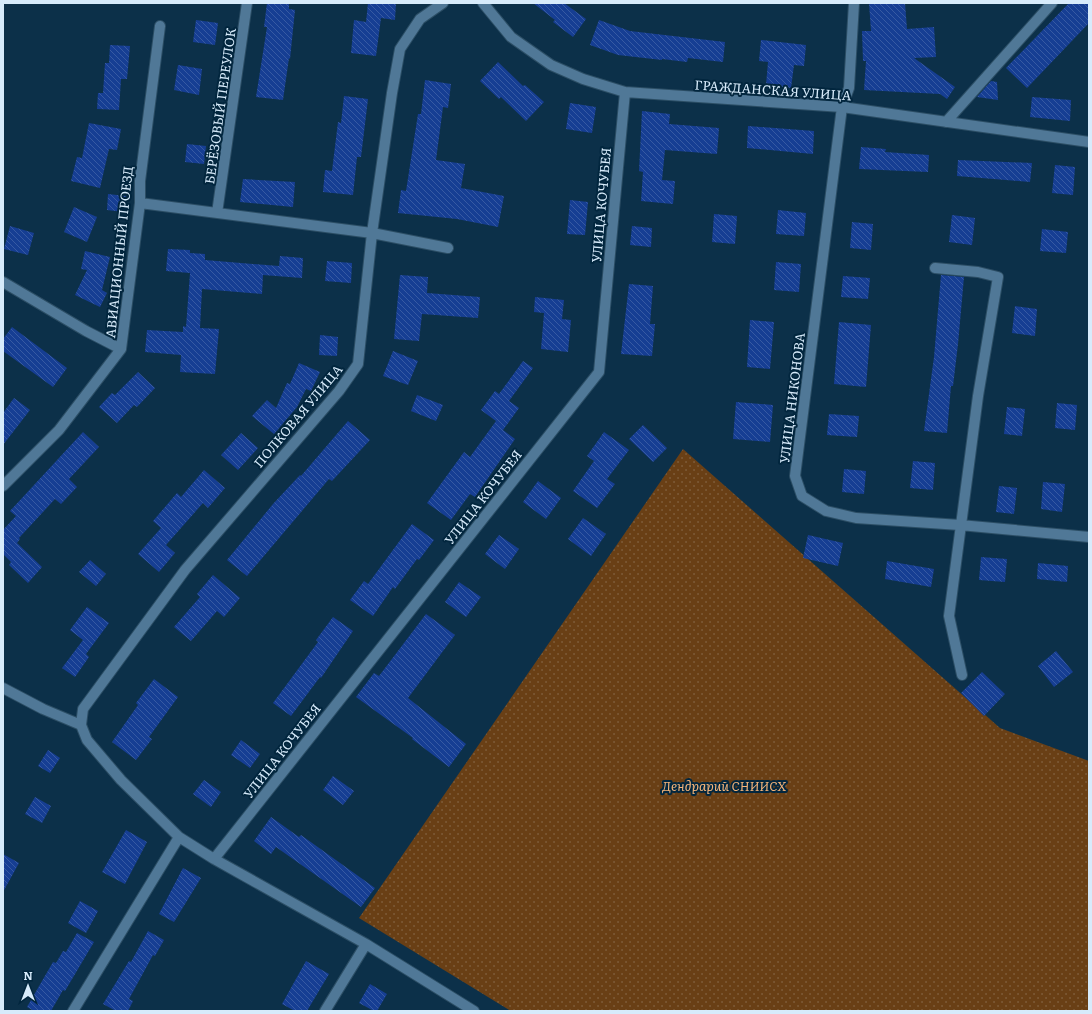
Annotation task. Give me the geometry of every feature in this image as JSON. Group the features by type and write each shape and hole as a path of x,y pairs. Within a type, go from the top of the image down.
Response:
{"street":[{"name":"БЕРЁЗОВЫЙ ПЕРЕУЛОК","path":"217,213 247,3"},
{"name":"ПОЛКОВАЯ УЛИЦА","path":"81,725 83,710 185,570 339,391 358,364 372,233 392,93 400,49 420,18 443,3"},
{"name":"ГРАЖДАНСКАЯ УЛИЦА","path":"484,3 511,37 551,64 583,79 625,92 842,107 1089,142"},
{"name":"УЛИЦА НИКОНОВА","path":"854,3 848,88 842,107 794,476 802,496 826,511 856,518 960,525 1089,537"},
{"path":"946,122 1052,3"},
{"name":"АВИАЦИОННЫЙ ПРОЕЗД","path":"3,486 59,430 121,349 140,203 140,181 160,26"},
{"name":"УЛИЦА КОЧУБЕЯ","path":"214,859 598,372 625,92"},
{"path":"140,203 372,233 448,248"},
{"path":"935,268 978,272 998,277 960,525 949,616 962,675"},
{"path":"3,282 86,331 121,349"},
{"path":"3,688 43,709 81,725 87,740 121,780 179,837 214,859 366,944 474,1011"},
{"path":"73,1011 179,837"},
{"path":"325,1011 366,944"}],"green space":[{"name":"Дендрарий СНИИСХ","path":"683,449 1000,728 1089,761 1089,1011 511,1011 359,918"}],"building":[{"path":"267,3 289,3 289,9 295,10 290,59 289,58 283,100 256,97 267,27 264,27"},
{"path":"368,3 396,3 395,20 381,18 376,56 351,53 354,20 366,22"},
{"path":"533,3 564,3 586,19 573,37 553,22 555,20"},
{"path":"869,3 905,3 907,29 934,27 936,57 914,58 955,87 947,99 940,94 864,90 866,61 863,61 862,31 871,31"},
{"path":"1069,3 1089,3 1089,23 1027,88 1006,68"},
{"path":"196,20 218,23 215,45 193,42"},
{"path":"599,20 630,31 725,42 723,62 688,58 687,62 618,55 590,45"},
{"path":"761,40 806,45 804,66 794,65 791,88 766,85 768,62 759,61"},
{"path":"110,45 130,46 127,79 121,79 119,110 97,109 98,93 103,93 105,63 109,63"},
{"path":"498,62 523,86 525,85 544,102 526,121 501,97 499,99 480,81"},
{"path":"178,65 202,69 199,95 174,90"},
{"path":"425,80 451,84 448,108 443,107 436,160 465,164 461,188 504,196 498,227 457,219 398,213 401,190 406,191 418,114 421,114"},
{"path":"991,81 997,82 998,100 977,97"},
{"path":"344,96 368,99 361,157 357,157 353,195 323,192 325,170 332,171 338,122 341,123"},
{"path":"1032,97 1071,100 1070,121 1030,117"},
{"path":"570,103 596,107 592,133 566,129"},
{"path":"642,111 670,114 669,124 719,128 717,154 665,150 662,180 675,181 673,204 641,201 643,172 639,171"},
{"path":"89,123 121,129 117,150 109,149 100,188 71,181 77,157 82,158"},
{"path":"748,126 814,131 813,154 747,148"},
{"path":"187,144 206,146 204,164 185,162"},
{"path":"861,147 886,149 885,152 929,155 928,172 859,169"},
{"path":"958,160 1032,163 1030,182 957,176"},
{"path":"1055,165 1075,167 1073,195 1052,193"},
{"path":"243,179 295,182 293,207 240,202"},
{"path":"108,194 126,196 124,212 107,210"},
{"path":"570,200 588,202 585,235 567,234"},
{"path":"74,207 97,217 87,242 64,232"},
{"path":"778,210 806,213 804,236 776,234"},
{"path":"714,214 737,216 735,244 712,242"},
{"path":"952,215 975,218 972,245 949,242"},
{"path":"852,222 873,224 871,250 850,248"},
{"path":"10,226 34,233 28,255 4,249"},
{"path":"632,226 652,228 651,247 630,245"},
{"path":"1042,229 1068,232 1066,253 1040,251"},
{"path":"168,249 190,250 190,253 205,254 205,260 279,266 280,256 303,258 302,278 263,275 262,294 202,289 200,328 219,329 215,374 180,372 181,355 145,352 147,330 183,332 183,326 186,327 190,273 166,271"},
{"path":"85,251 110,257 102,290 107,293 100,307 75,295 87,270 81,269"},
{"path":"327,261 352,263 351,283 325,281"},
{"path":"776,262 801,264 799,292 774,290"},
{"path":"400,275 428,277 427,293 480,297 478,318 422,314 419,341 394,339"},
{"path":"941,275 964,277 958,344 953,386 951,386 947,433 924,431 934,357"},
{"path":"843,276 870,278 868,299 841,297"},
{"path":"629,284 653,286 650,324 655,324 652,356 621,354"},
{"path":"535,297 564,300 562,319 571,320 568,352 541,349 544,313 534,312"},
{"path":"1015,306 1037,309 1035,336 1012,333"},
{"path":"750,320 774,322 770,369 747,367"},
{"path":"839,322 871,325 866,387 834,384"},
{"path":"12,327 67,368 53,387 3,351 3,339"},
{"path":"320,335 338,337 337,356 319,355"},
{"path":"393,351 418,361 408,385 383,376"},
{"path":"523,361 533,368 509,401 519,408 503,430 515,439 475,497 470,494 451,520 427,503 464,452 470,457 496,421 481,410 495,391 499,394"},
{"path":"299,363 320,372 311,391 306,389 297,407 274,434 252,416 267,400 276,408 287,383 290,384"},
{"path":"138,372 155,388 137,407 134,405 117,423 99,407 112,393 115,395"},
{"path":"417,395 443,405 436,421 411,411"},
{"path":"14,398 30,410 3,445 3,413"},
{"path":"736,402 773,405 770,442 733,439"},
{"path":"1057,403 1077,405 1075,430 1055,428"},
{"path":"1007,407 1025,409 1022,436 1004,434"},
{"path":"829,414 859,416 857,437 827,435"},
{"path":"348,421 370,440 332,481 329,479 247,576 227,560 273,504 300,475 301,476"},
{"path":"643,425 667,448 653,462 629,439"},
{"path":"83,432 99,447 69,479 77,487 61,504 55,499 19,538 20,539 17,543 42,567 28,583 9,565 11,562 3,554 3,530 16,516 10,511"},
{"path":"604,432 629,450 607,479 615,484 597,508 573,491 594,461 587,456"},
{"path":"241,433 258,448 238,470 221,455"},
{"path":"913,461 935,463 933,490 910,488"},
{"path":"844,469 866,471 864,494 842,492"},
{"path":"204,470 225,488 208,508 203,503 166,545 175,553 159,572 138,554 161,528 153,521 177,493 181,497"},
{"path":"538,481 561,498 546,519 523,502"},
{"path":"1043,482 1065,484 1062,512 1041,509"},
{"path":"999,486 1017,488 1014,514 996,512"},
{"path":"583,518 606,534 591,556 568,539"},
{"path":"412,524 434,540 419,560 417,559 395,589 393,587 373,616 350,600 364,581 368,584"},
{"path":"499,535 519,549 505,569 485,554"},
{"path":"808,535 843,543 838,566 803,558"},
{"path":"981,557 1007,559 1005,582 979,580"},
{"path":"90,560 106,574 96,586 79,572"},
{"path":"887,561 934,569 931,587 885,579"},
{"path":"1038,563 1068,566 1067,582 1037,579"},
{"path":"213,575 240,598 224,617 217,611 191,641 174,627 200,597 197,594"},
{"path":"459,582 481,597 466,617 445,602"},
{"path":"87,607 109,623 86,654 89,657 75,677 62,668 83,640 70,630"},
{"path":"426,614 455,635 408,698 466,744 449,767 412,739 413,738 356,697 374,673 379,676"},
{"path":"333,617 353,631 321,678 320,677 291,716 273,703 318,642 316,640"},
{"path":"1056,651 1073,672 1054,687 1038,666"},
{"path":"982,672 1005,694 984,716 961,693"},
{"path":"154,679 178,697 149,737 152,739 136,760 112,742 138,705 136,703"},
{"path":"241,740 260,754 250,768 231,755"},
{"path":"48,750 60,758 50,773 38,766"},
{"path":"333,776 354,791 343,805 323,790"},
{"path":"204,780 221,792 211,807 193,794"},
{"path":"35,797 51,806 42,823 25,814"},
{"path":"271,817 299,837 301,835 375,888 361,907 276,847 271,854 254,841"},
{"path":"126,830 147,842 125,884 102,872"},
{"path":"3,854 19,863 3,892"},
{"path":"183,868 201,878 174,922 159,914"},
{"path":"80,901 98,911 86,933 68,923"},
{"path":"148,931 164,940 155,956 153,955 129,999 133,1001 128,1011 116,1011 103,1004 129,961 131,962"},
{"path":"77,933 94,942 65,991 63,990 51,1011 34,1011 27,1007 53,962 56,963 63,951 66,952"},
{"path":"306,961 329,974 307,1011 295,1011 282,1004"},
{"path":"370,984 387,994 377,1011 374,1011 359,1003"}]}
